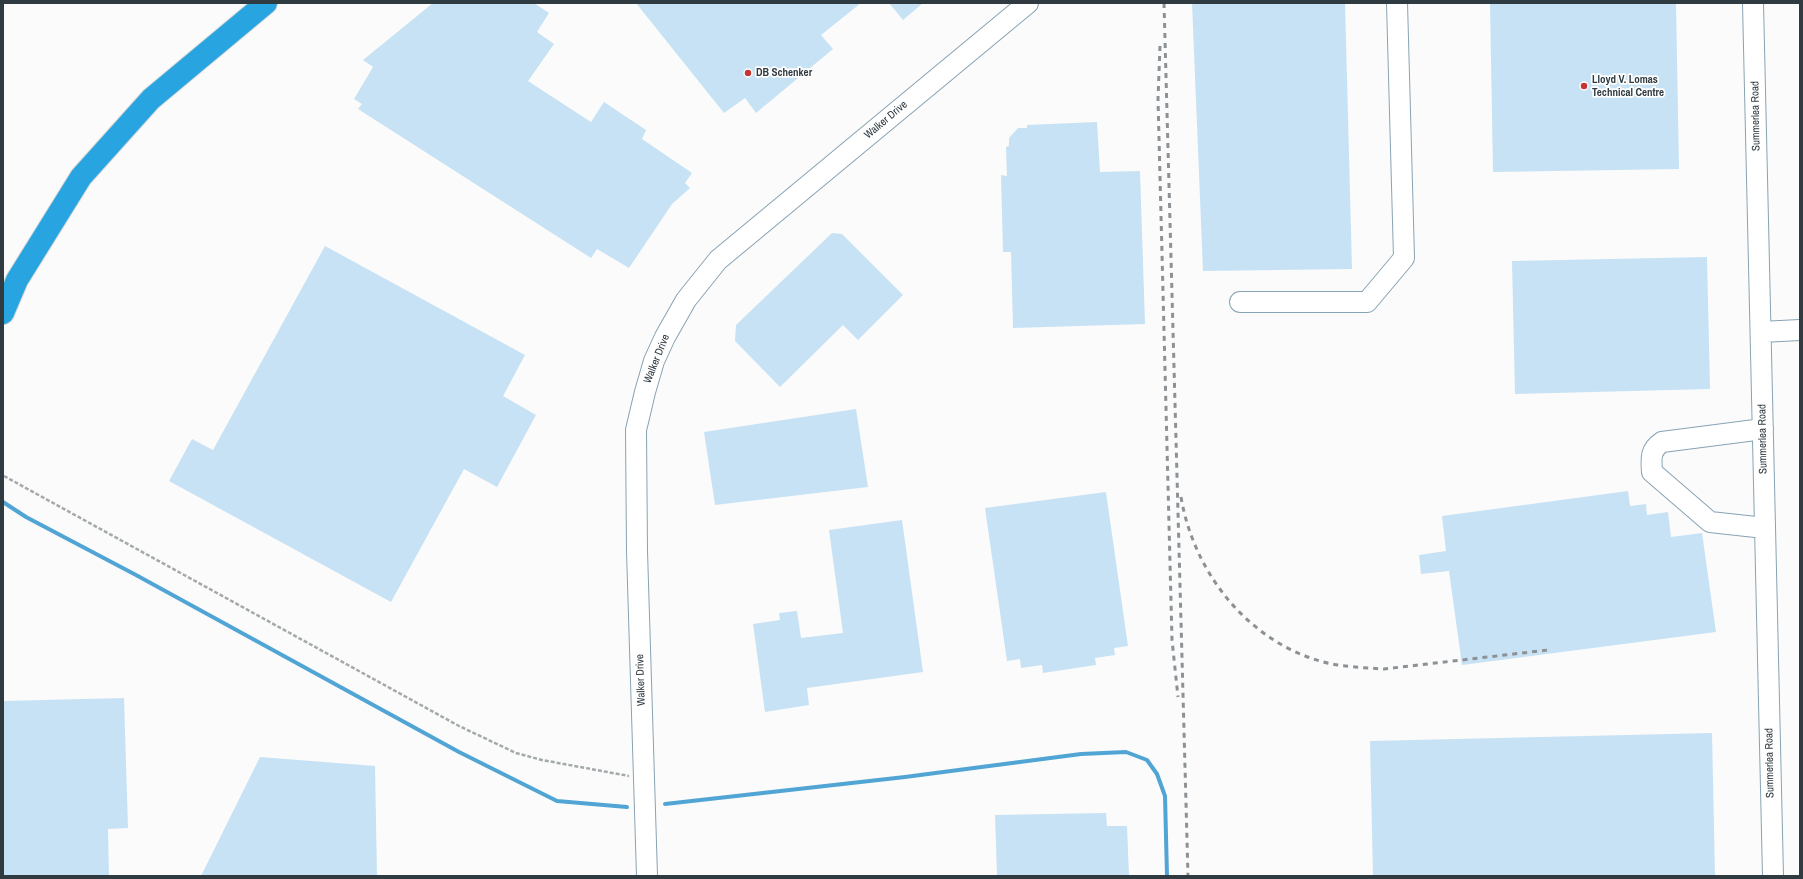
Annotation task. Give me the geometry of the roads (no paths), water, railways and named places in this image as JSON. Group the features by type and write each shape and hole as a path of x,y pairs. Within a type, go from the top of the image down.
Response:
{"highway":[{"path":"3,313 17,280 81,177 151,99 266,3"}],"street":[{"name":"Walker Drive","path":"647,876 636,430 654,361 665,337 686,300 718,260 1028,3"},
{"path":"1240,302 1367,302 1404,258 1397,3"},
{"name":"Summerlea Road","path":"1753,3 1773,876"},
{"path":"1760,332 1800,330"},
{"path":"1763,429 1662,442 1656,446 1651,455 1652,472 1710,522 1765,528"}],"waterway":[{"path":"3,502 26,517 136,575 459,752 557,801 627,807"},
{"path":"665,804 905,777 1081,754 1126,752 1147,760 1157,774 1165,796 1167,876"}],"railway":[{"path":"1164,3 1188,876"},
{"path":"1160,46 1158,99 1172,640 1178,697"},
{"path":"1181,497 1188,526 1199,554 1213,580 1231,603 1252,624 1276,642 1303,655 1332,664 1384,669 1548,650"}],"place":[{"name":"DB Schenker","path":"748,73"},
{"name":"Lloyd V. Lomas Technical Centre","path":"1584,86"}]}
